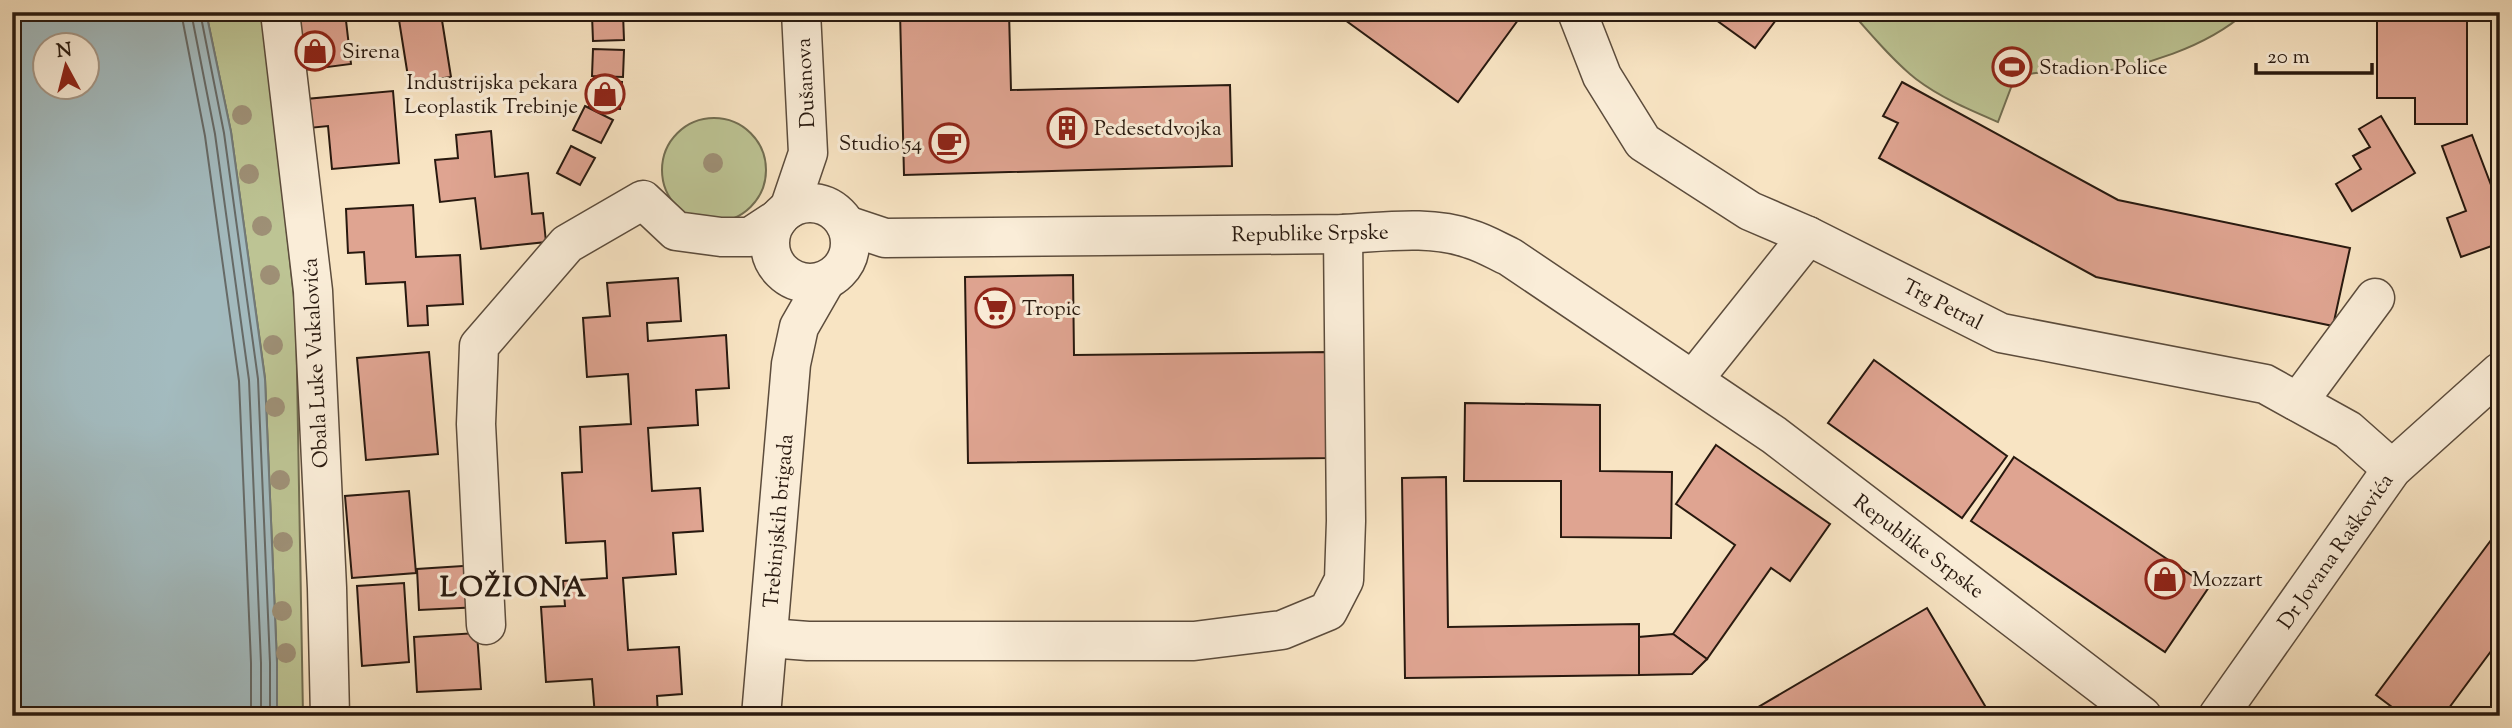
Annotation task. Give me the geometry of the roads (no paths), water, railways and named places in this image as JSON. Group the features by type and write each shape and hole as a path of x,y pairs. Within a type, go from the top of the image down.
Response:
{"street":[{"name":"Obala Luke Vukalovića","path":"279,12 313,291 327,587 330,716"},
{"name":"Dušanova","path":"801,12 808,153"},
{"name":"Trg Petral","path":"1577,12 1602,76 1643,142 1750,211 1808,236 2001,333 2265,384 2348,429 2392,469"},
{"path":"775,239 799,282 826,281 837,274 845,263 845,230 808,153"},
{"path":"799,327 775,239 808,153"},
{"path":"486,625 476,424 479,346 567,244 643,200 676,231 721,237 775,239"},
{"path":"775,239 801,204 827,206 845,230"},
{"name":"Republike Srpske","path":"845,230 886,238 1343,234 1398,231 1440,232 1469,238 1510,257 1774,435 2142,716"},
{"path":"769,638 822,641 1194,641 1282,630 1328,611 1343,580 1346,521 1343,234"},
{"path":"1693,380 1808,236"},
{"path":"799,327 826,281"},
{"path":"2298,402 2375,298"},
{"name":"Trebinjskih brigada","path":"761,716 791,364 799,327"},
{"name":"Dr Jovana Raškovića","path":"2218,716 2392,469 2500,372"}],"water":[{"path":"12,12 206,12 231,132 265,379 277,716 12,716"}],"place":[{"name":"Sirena","path":"315,51"},
{"name":"Stadion Police","path":"2012,67"},
{"name":"Industrijska pekara Leoplastik Trebinje","path":"605,94"},
{"name":"Pedesetdvojka","path":"1067,128"},
{"name":"Studio 54","path":"949,143"},
{"name":"Tropic","path":"995,308"},
{"name":"Mozzart","path":"2165,579"}],"district":[{"name":"LOŽIONA","path":"514,586"}]}
